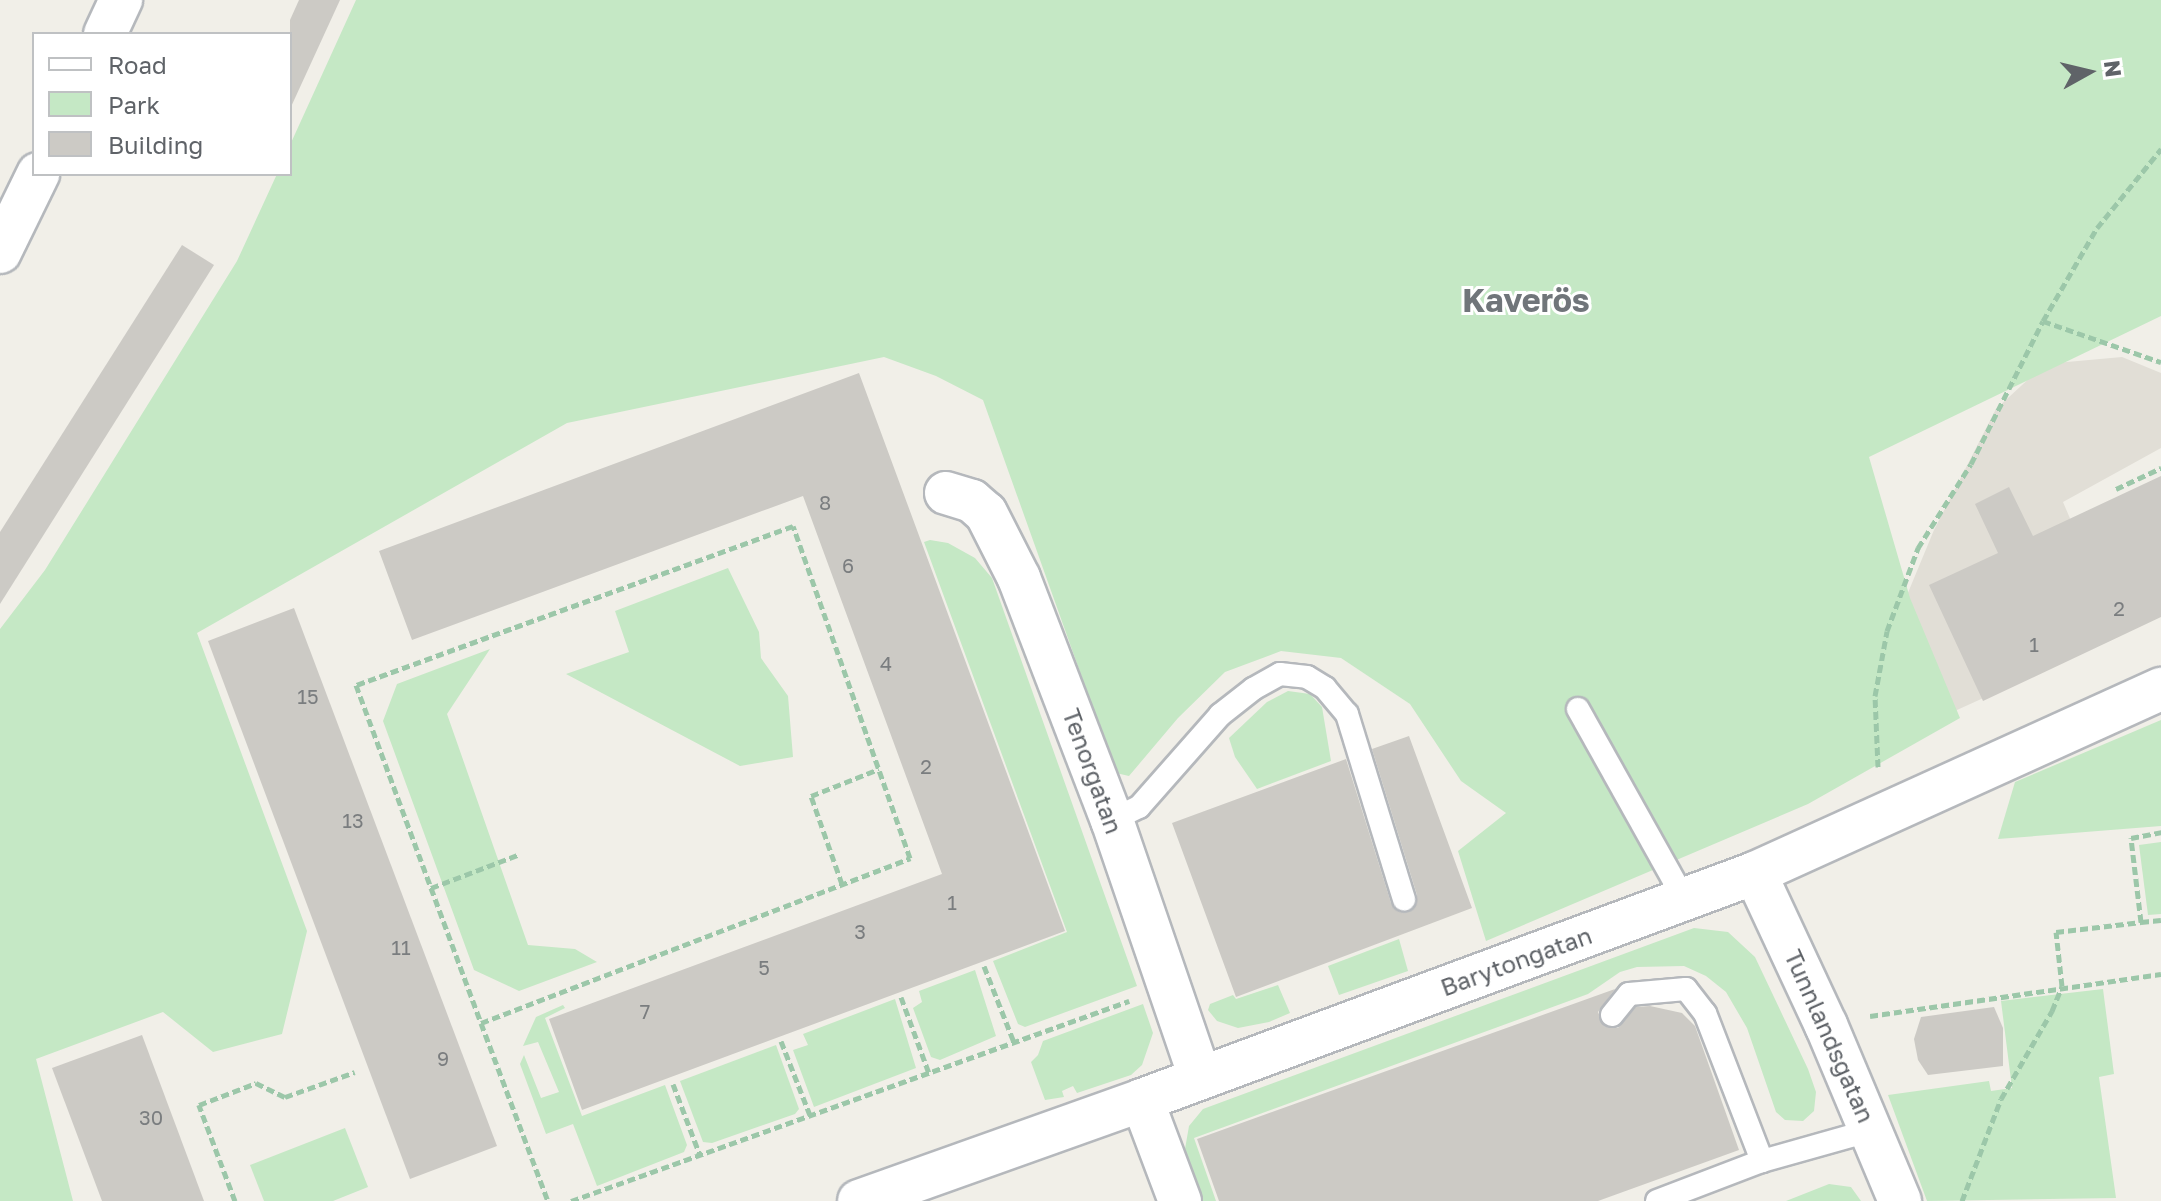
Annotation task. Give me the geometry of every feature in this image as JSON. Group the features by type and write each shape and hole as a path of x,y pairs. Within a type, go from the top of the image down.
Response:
{"street":[{"path":"106,32 121,0"},
{"path":"0,252 37,176"},
{"name":"Tenorgatan","path":"946,493 972,501 986,513 1012,564 1112,820 1200,1077"},
{"name":"Barytongatan","path":"859,1201 1142,1100 1755,873 2161,689"},
{"name":"Tunnlandsgatan","path":"1755,873 1826,1025 1900,1201"},
{"path":"1142,1100 1180,1201"}],"lane":[{"path":"1112,820 1139,807 1220,715 1253,689 1280,674 1307,677 1325,688 1347,714 1404,899"},
{"path":"1578,709 1684,899"},
{"path":"1612,1015 1629,994 1686,989 1705,1013 1762,1161"},
{"path":"1657,1201 1762,1161 1872,1130"}],"path":[{"path":"1879,816 1875,696 1887,631 1918,548 1971,464 2043,321 2097,228 2161,149"},
{"path":"2043,321 2161,362"},
{"path":"2116,489 2161,468"},
{"path":"481,1023 910,858 793,526 356,685 481,1023 548,1201"},
{"path":"842,884 811,796 879,769"},
{"path":"2141,922 2131,838 2161,832"},
{"path":"431,888 520,854"},
{"path":"1962,1201 2001,1099 2052,1011 2062,986 2056,932 2161,920"},
{"path":"984,966 1014,1042"},
{"path":"1826,1025 2062,986 2161,974"},
{"path":"571,1201 1167,987"},
{"path":"901,997 929,1073"},
{"path":"781,1041 810,1115"},
{"path":"235,1201 199,1105 256,1083 285,1097 355,1072"},
{"path":"673,1084 700,1155"}],"shaded area":[{"path":"2122,357 2161,373 2161,448 2063,502 2120,636 1902,735 1900,612 1934,530 1996,409 2045,364"}],"green space":[{"path":"356,0 2161,0 2161,316 1869,457 1910,598 1960,718 1808,804 1486,941 1458,851 1506,813 1461,781 1410,704 1341,658 1281,651 1225,672 1178,718 1129,776 1116,773 983,400 936,376 884,357 567,423 197,633 307,931 282,1034 213,1052 163,1012 36,1059 73,1201 0,1201 0,629 45,570 237,261 276,176 292,176 292,141"},
{"path":"924,542 948,543 975,558 992,578 1137,986 1025,1027 1018,1024 993,961 1067,932"},
{"path":"728,568 759,632 761,658 788,696 793,757 740,766 566,674 629,652 615,611"},
{"path":"490,649 447,714 528,945 575,949 597,962 519,991 474,970 383,721 397,684"},
{"path":"1288,691 1310,694 1322,707 1331,761 1257,789 1235,757 1229,738 1267,702"},
{"path":"2161,720 2161,826 1998,839 2015,782"},
{"path":"2161,842 2161,914 2148,915 2139,845"},
{"path":"1694,928 1728,932 1755,957 1816,1092 1814,1111 1803,1121 1785,1120 1776,1112 1747,1028 1726,992 1706,976 1684,966 1637,967 1620,972 1588,994 1194,1138 1216,1201 1202,1201 1185,1149 1189,1126 1203,1109"},
{"path":"1399,939 1408,971 1339,995 1328,966"},
{"path":"975,970 996,1036 940,1060 931,1057 913,1008 922,1002 919,991"},
{"path":"1278,985 1290,1013 1269,1022 1238,1028 1217,1021 1208,1010 1210,1004 1233,995 1236,999"},
{"path":"2103,989 2114,1074 2099,1077 2116,1198 1927,1201 1888,1095 1989,1081 1991,1091 2012,1088 2001,1001"},
{"path":"895,999 916,1068 814,1107 793,1050 808,1045 803,1034"},
{"path":"1143,1004 1153,1033 1142,1065 1131,1075 1077,1093 1073,1086 1062,1091 1064,1097 1045,1100 1031,1062 1038,1055 1043,1041"},
{"path":"563,1005 565,1008 545,1018 582,1116 665,1085 687,1145 684,1152 597,1186 573,1124 546,1134 520,1064 524,1055 541,1098 559,1092 538,1042 523,1046 536,1017"},
{"path":"776,1045 799,1109 795,1114 712,1143 703,1142 680,1081"},
{"path":"345,1128 368,1187 333,1201 264,1201 250,1165"},
{"path":"1829,1184 1851,1187 1861,1201 1786,1201"}],"building":[{"path":"299,0 340,0 292,105 292,32 290,20"},
{"path":"182,245 214,265 0,604 0,532"},
{"path":"859,373 1065,931 582,1110 549,1019 942,874 803,496 412,640 379,551"},
{"path":"2161,476 2161,617 1983,701 1929,585 1998,553 1975,504 2009,487 2033,536"},
{"path":"294,608 497,1146 410,1179 208,641"},
{"path":"1409,736 1472,908 1236,997 1172,823 1346,759 1391,903 1400,912 1409,912 1417,903 1417,895 1372,749"},
{"path":"1615,989 1598,1012 1604,1026 1618,1028 1636,1007 1650,1006 1682,1013 1695,1026 1739,1150 1598,1201 1219,1201 1197,1139"},
{"path":"1994,1007 2003,1028 2003,1066 1928,1075 1918,1060 1914,1039 1921,1017"},
{"path":"142,1035 204,1201 102,1201 52,1068"}],"district":[{"name":"Kaverös","path":"1526,300"}]}
